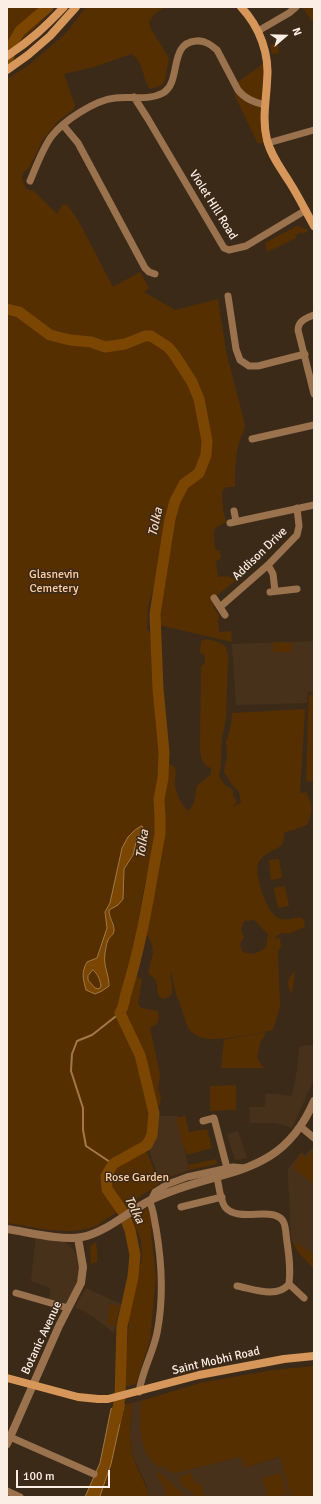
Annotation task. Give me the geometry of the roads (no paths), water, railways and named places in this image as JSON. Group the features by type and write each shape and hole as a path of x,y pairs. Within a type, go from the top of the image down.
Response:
{"main road":[{"path":"7,56 45,28 64,7"},
{"path":"9,68 50,36 76,7"},
{"path":"241,7 258,31 263,43 268,69 264,119 268,142 277,162 314,226"},
{"name":"Saint Mobhi Road","path":"33,1386 90,1399 101,1400 139,1392 199,1375 284,1359 314,1356"},
{"path":"7,1378 33,1386"}],"street":[{"path":"258,31 289,13 296,7"},
{"path":"30,181 43,150 52,137 63,125 96,103 110,98 153,97 164,93 170,86 178,56 183,46 190,41 198,40 206,42 217,50 238,90 243,96 252,101 265,105"},
{"name":"Violet HIll Road","path":"134,97 224,248 229,250 246,246 306,210"},
{"path":"63,125 78,143 145,268 149,272 155,274"},
{"path":"268,142 314,130"},
{"path":"228,296 236,350 240,360 249,366 258,366 304,354"},
{"path":"314,315 302,321 298,325 314,394"},
{"path":"252,439 314,425"},
{"path":"234,511 233,522 314,505"},
{"name":"Addison Drive","path":"220,607 268,565 297,535 299,526 297,508"},
{"path":"268,565 273,574 272,591 297,589"},
{"path":"214,598 225,615"},
{"path":"7,1229 78,1238 97,1232 150,1201 182,1187 247,1168 264,1161 281,1149 294,1137 307,1118 314,1101"},
{"path":"203,1121 214,1118 227,1168"},
{"path":"301,1127 314,1138"},
{"path":"139,1392 140,1383 157,1333 162,1285 159,1246 150,1201 155,1192 168,1184 187,1177 233,1167 247,1168"},
{"path":"217,1177 225,1206 232,1212 243,1215 270,1214 279,1217 284,1223 291,1268 289,1284 280,1292 271,1292 237,1286"},
{"path":"181,1207 222,1197"},
{"name":"Botanic Avenue","path":"9,1441 59,1326 78,1291 83,1275 78,1238"},
{"path":"289,1284 304,1298"},
{"path":"16,1293 68,1308"},
{"path":"9,1441 94,1474"},
{"path":"7,1491 20,1497"}],"waterway":[{"name":"Tolka","path":"7,62 13,43 20,31 48,7"},
{"name":"Tolka","path":"7,309 19,312 50,335 70,340 91,342 105,347 125,344 145,336 151,336 168,347 192,382 199,399 207,441 206,455 199,473 184,484 175,501 170,519 155,614 158,689 164,752 163,778 159,799 160,834 138,951 124,1004 120,1013 140,1055 154,1113 152,1135 147,1145 113,1164 106,1176 107,1189 123,1212 130,1230 135,1255 133,1277 122,1326 120,1397 116,1420"},
{"path":"113,1164 86,1146 83,1130 83,1108 71,1071 72,1054 77,1041 92,1035 120,1013"}],"park label":[{"name":"Glasnevin Cemetery","path":"54,582"},
{"name":"Rose Garden","path":"137,1178"}]}
